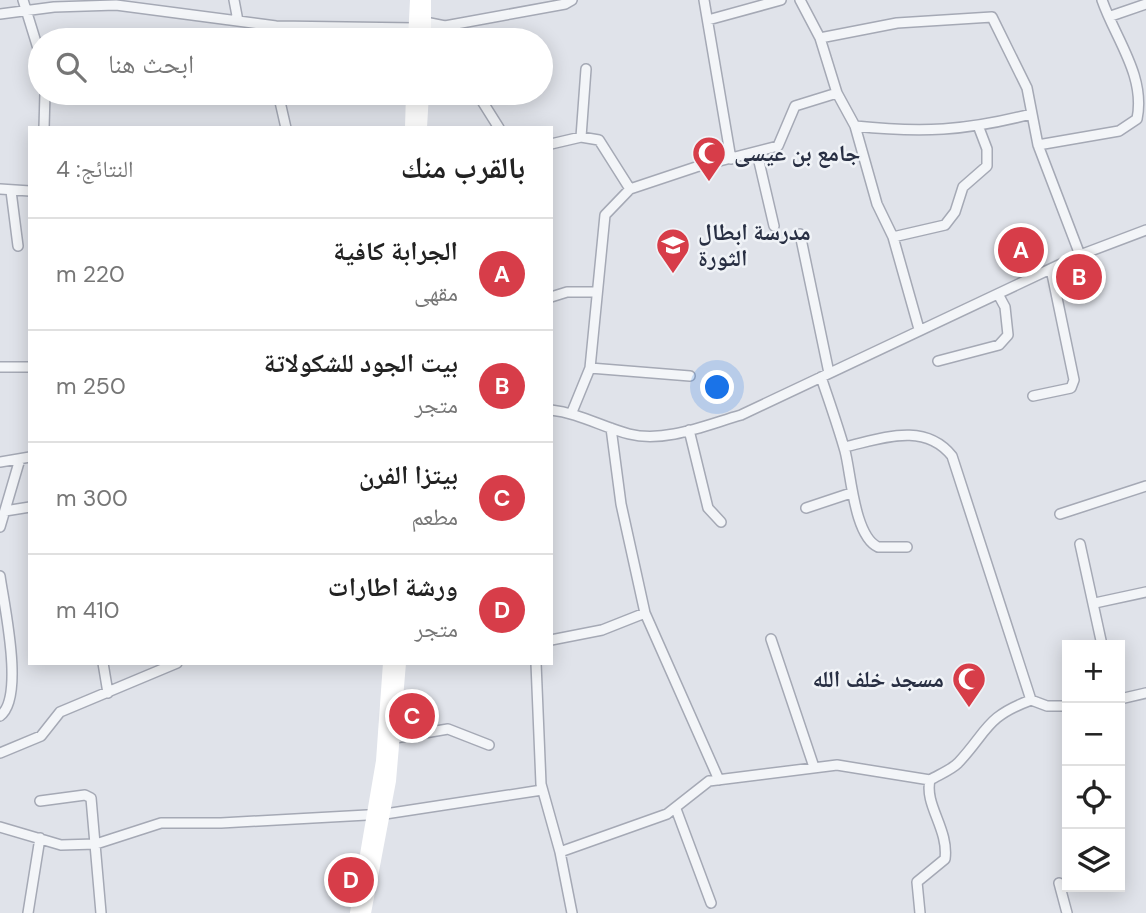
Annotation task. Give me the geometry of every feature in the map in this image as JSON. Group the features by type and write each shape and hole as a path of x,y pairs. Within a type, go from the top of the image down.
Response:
{"main road":[{"path":"416,0 418,28"},
{"path":"418,28 425,0"},
{"path":"411,126 412,105"},
{"path":"421,126 422,105"},
{"path":"365,913 380,814 388,665"},
{"path":"356,913 396,738 400,665"}],"street":[{"path":"23,0 32,28"},
{"path":"234,0 238,21"},
{"path":"432,28 565,4 572,0"},
{"path":"704,0 731,159"},
{"path":"708,20 781,0"},
{"path":"800,0 820,38 837,93 855,126 877,204 893,237 919,329"},
{"path":"1038,145 1119,131 1137,119 1141,99 1132,64 1102,0"},
{"path":"1111,16 1146,4"},
{"path":"0,14 116,5 300,28"},
{"path":"820,38 897,23 992,17 1020,70 1038,145 1080,255"},
{"path":"582,137 586,69"},
{"path":"572,412 590,368 605,215 629,189 778,146 795,106 837,93"},
{"path":"44,126 45,105"},
{"path":"281,105 286,126"},
{"path":"485,105 498,126"},
{"path":"855,126 894,130 979,128 1031,114"},
{"path":"893,237 945,225 952,218 963,187 988,166 987,149 979,128"},
{"path":"553,144 591,137 604,144 629,189"},
{"path":"757,153 774,226"},
{"path":"0,189 28,191"},
{"path":"11,191 18,246"},
{"path":"553,410 572,412 611,428 649,436 741,415 1080,255 1146,230"},
{"path":"800,234 825,375 844,447 851,493 872,544 906,547"},
{"path":"1033,396 1065,391 1072,388 1074,380 1051,269"},
{"path":"553,296 567,292 596,292"},
{"path":"938,361 999,345 1008,335 1005,307 998,294"},
{"path":"0,367 28,367"},
{"path":"590,368 690,376"},
{"path":"611,428 621,504 645,613 719,780"},
{"path":"689,429 708,508 721,522"},
{"path":"844,447 888,437 922,435 938,442 952,456 1031,700"},
{"path":"0,462 25,458 0,527"},
{"path":"1060,514 1146,486"},
{"path":"806,508 851,493"},
{"path":"5,511 28,507"},
{"path":"1080,544 1101,640"},
{"path":"0,576 12,678 8,706 0,716"},
{"path":"1094,603 1146,592"},
{"path":"553,640 602,630 645,613"},
{"path":"771,639 814,766"},
{"path":"103,665 108,693"},
{"path":"0,753 41,736 60,712 172,665"},
{"path":"536,665 542,790 560,852 572,913"},
{"path":"1125,698 1146,694"},
{"path":"560,852 676,810 702,785 719,780 837,765 930,780 957,765 993,718 1005,709 1031,700 1047,706 1062,706"},
{"path":"396,738 449,729 489,746"},
{"path":"920,913 916,882 945,859 946,850 943,830 929,791 930,780"},
{"path":"0,827 61,845 96,844 161,823 262,821 380,814 542,790"},
{"path":"40,801 90,796 101,913"},
{"path":"676,810 711,903"},
{"path":"28,913 40,838"},
{"path":"1059,883 1067,913"}],"place":[{"name":"جامع بن عيسى","path":"709,183"},
{"name":"الجرابة كافية","path":"1021,250"},
{"name":"مدرسة ابطال الثورة","path":"673,275"},
{"name":"بيت الجود للشكولاتة","path":"1079,277"},
{"name":"مسجد خلف الله","path":"969,709"},
{"name":"بيتزا الفرن","path":"412,716"},
{"name":"ورشة اطارات","path":"351,880"}]}
